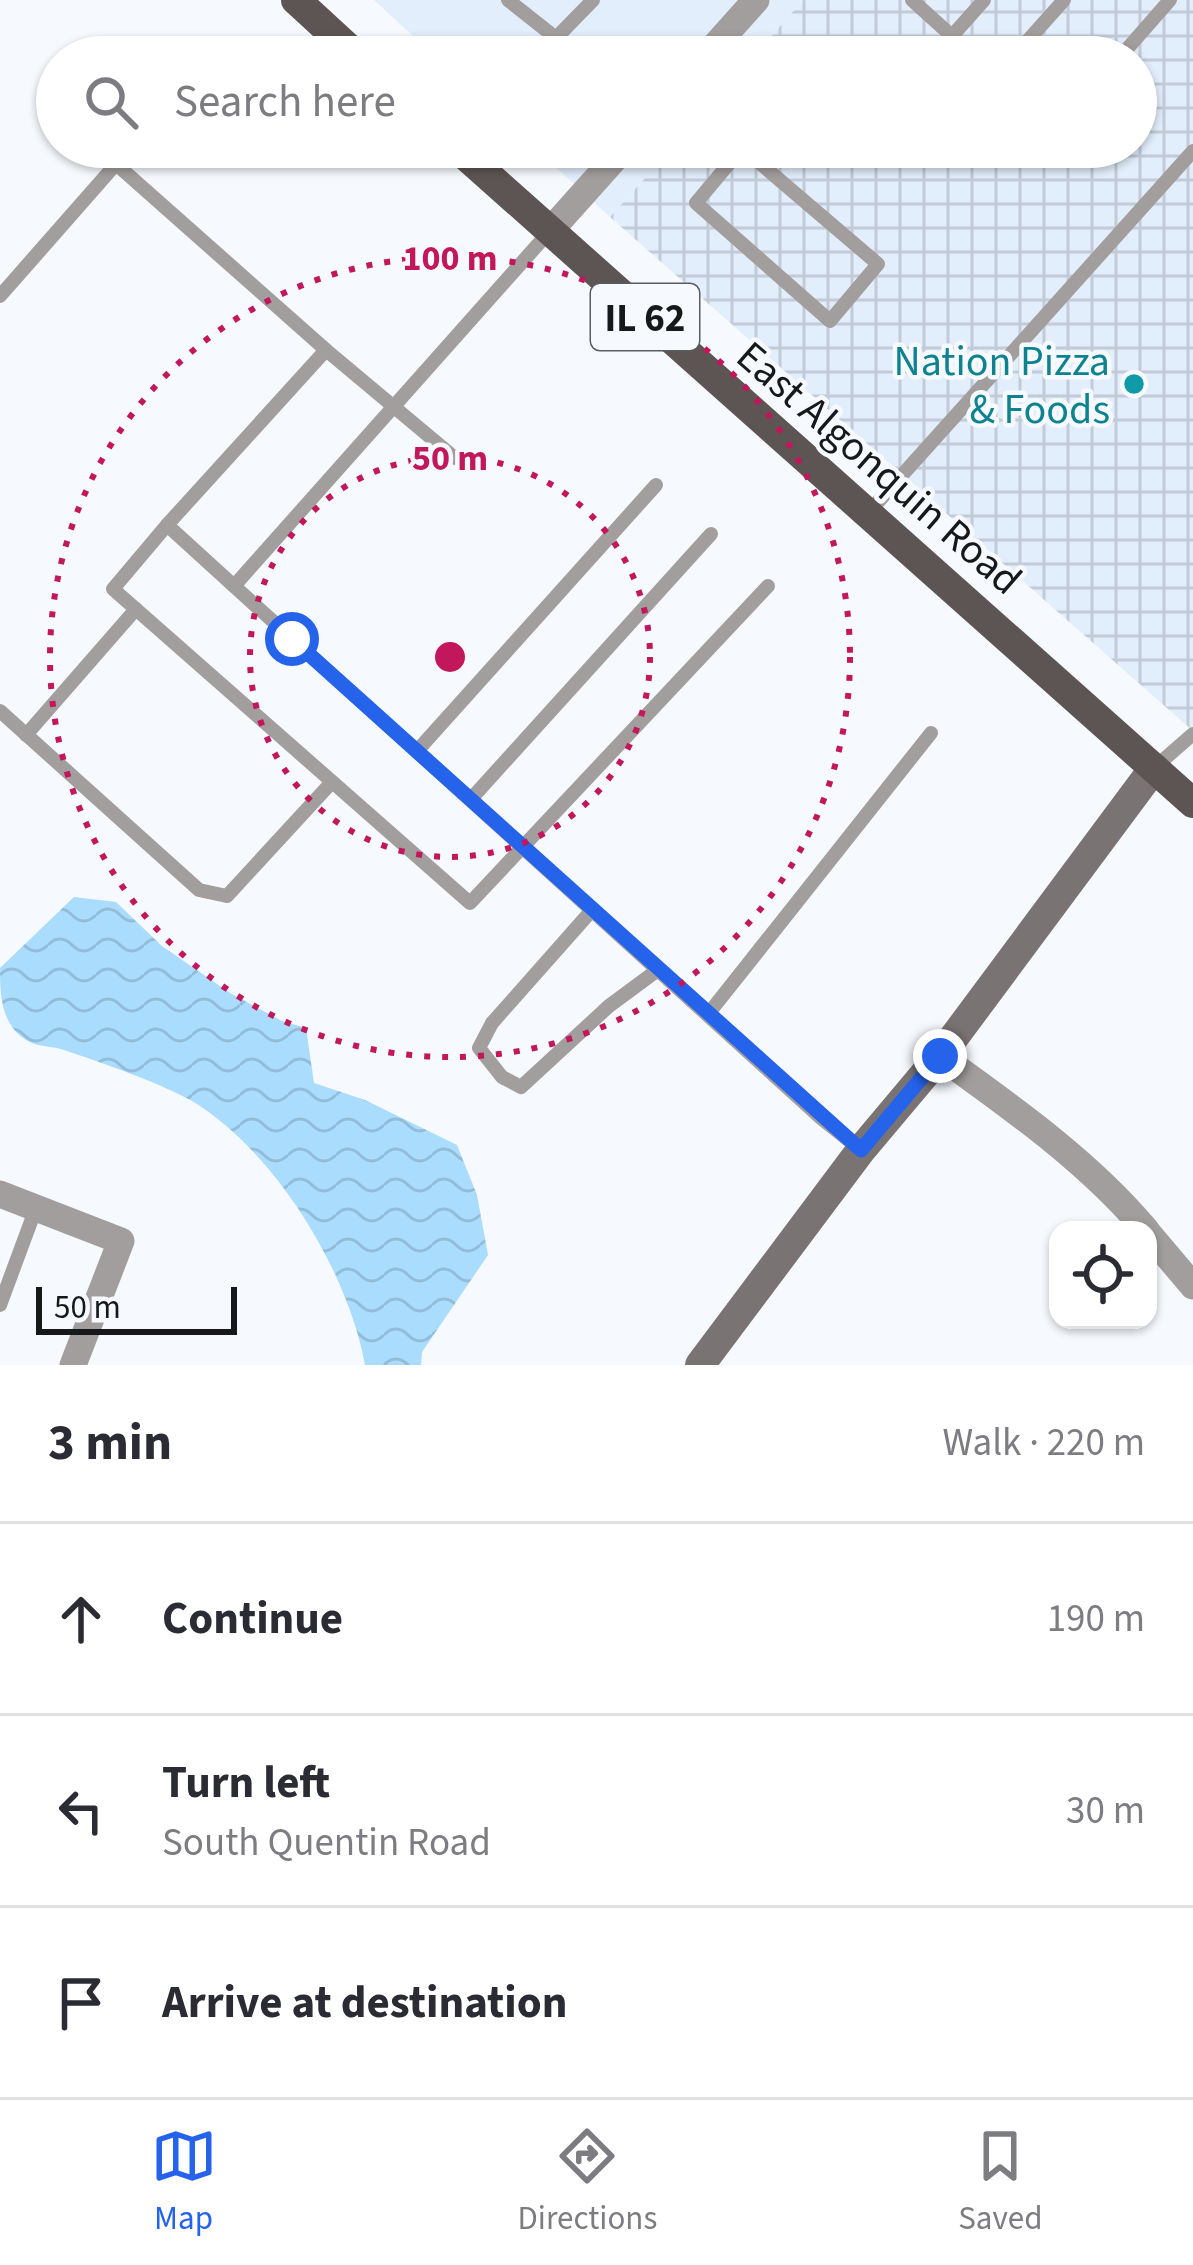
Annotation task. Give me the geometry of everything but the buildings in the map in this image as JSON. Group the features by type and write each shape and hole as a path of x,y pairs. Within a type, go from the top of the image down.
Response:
{"main road":[{"path":"296,0 335,36"},
{"name":"East Algonquin Road","path":"479,168 1193,803"},
{"path":"700,1365 861,1150 940,1056 1154,768"}],"street":[{"path":"722,36 748,3"},
{"path":"549,232 606,168"},
{"path":"940,1056 1006,1102 1138,1221"},
{"path":"0,1194 121,1241 73,1365"},
{"path":"1157,1243 1193,1286"}],"lane":[{"path":"508,0 553,36"},
{"path":"558,36 593,0"},
{"path":"912,0 952,36 984,0"},
{"path":"1032,36 1064,0"},
{"path":"1138,36 1170,0"},
{"path":"869,512 1193,151"},
{"path":"0,296 112,168"},
{"path":"121,168 455,458"},
{"path":"725,168 696,203 830,321 878,264 766,168"},
{"path":"234,586 549,232"},
{"path":"326,350 113,589 470,904 768,586"},
{"path":"417,751 656,485"},
{"path":"166,525 820,1118 861,1150"},
{"path":"471,799 710,534"},
{"path":"26,735 136,609"},
{"path":"0,712 199,890 227,896 332,782"},
{"path":"709,1013 931,733"},
{"path":"1154,768 1193,734"},
{"path":"593,909 492,1023 479,1048 502,1077 521,1087 536,1077 609,1006 659,969"},
{"path":"0,1305 36,1208"}],"shaded area":[{"path":"374,0 803,0 771,36 413,36"},
{"path":"803,0 1193,0 1193,731 610,217 654,168 1157,168 1157,36 771,36"},
{"path":"557,168 654,168 610,217"}],"water":[{"path":"74,897 116,902 162,946 230,993 282,1021 306,1028 314,1083 365,1100 457,1145 477,1195 488,1255 422,1352 421,1365 365,1365 356,1329 325,1253 279,1182 223,1123 164,1087 32,1043 12,1027 2,999 0,968"}],"place":[{"name":"Nation Pizza & Foods","path":"1134,384"}],"route":[{"path":"292,639 861,1150 940,1056"}]}
